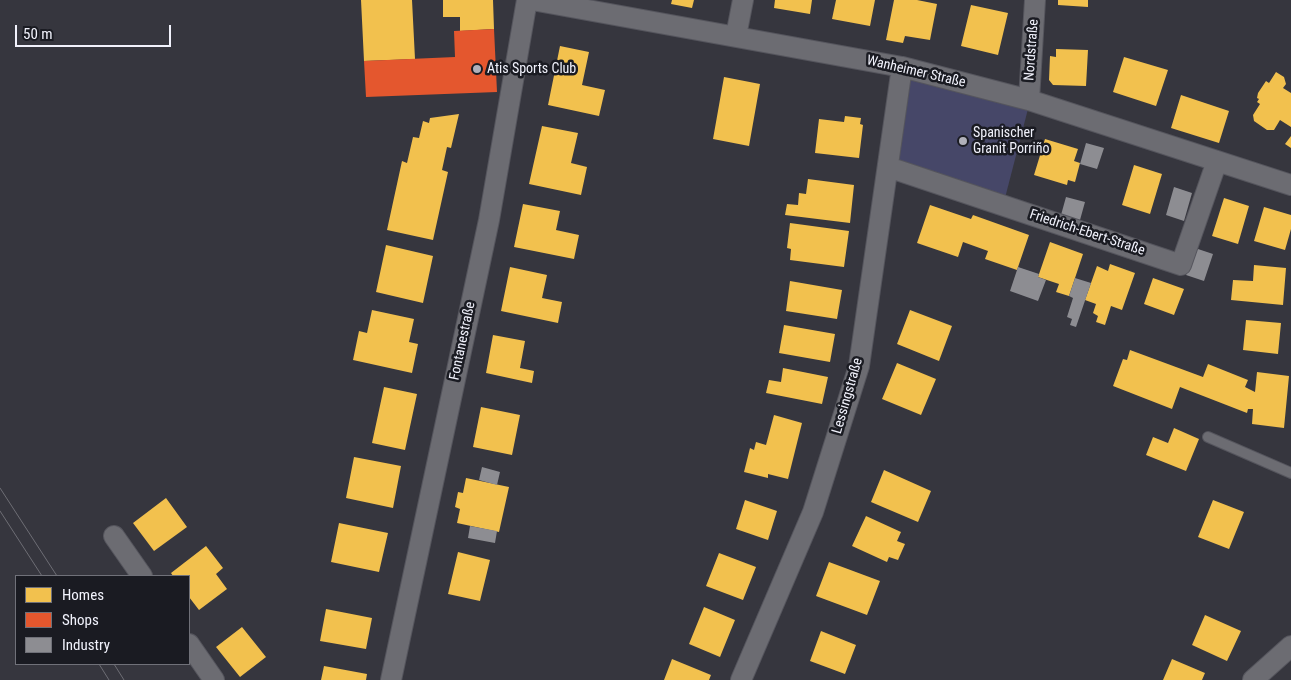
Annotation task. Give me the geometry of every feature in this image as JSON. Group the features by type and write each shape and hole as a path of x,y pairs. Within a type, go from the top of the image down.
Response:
{"street":[{"name":"Fontanestraße","path":"391,680 489,220 527,0"},
{"name":"Wanheimer Straße","path":"532,0 902,67 1029,100 1291,184"},
{"path":"736,36 743,0"},
{"name":"Nordstraße","path":"1029,100 1035,0"},
{"name":"Lessingstraße","path":"742,680 812,512 859,366 902,67"},
{"name":"Friedrich-Ebert-Straße","path":"888,167 1182,265 1217,161"},
{"path":"114,536 141,575"},
{"path":"190,645 214,680"},
{"path":"1252,680 1291,646"}],"lane":[{"path":"1208,437 1291,473"}],"shaded area":[{"path":"910,79 1028,109 1005,198 897,162"}],"building: Homes":[{"path":"361,0 412,0 415,59 364,61"},
{"path":"443,0 493,0 494,29 460,31 460,17 443,17"},
{"path":"672,0 694,0 692,8 671,4"},
{"path":"775,0 812,0 810,14 774,8"},
{"path":"836,0 875,0 870,26 832,19"},
{"path":"894,0 917,0 937,4 930,40 905,36 903,43 886,40"},
{"path":"1058,0 1088,0 1088,7 1058,5"},
{"path":"971,5 1008,13 998,55 961,46"},
{"path":"560,46 589,52 582,85 605,90 599,116 548,105"},
{"path":"1056,49 1088,50 1086,86 1053,85 1049,80 1050,56 1056,57"},
{"path":"1124,57 1168,70 1156,106 1113,92"},
{"path":"1276,72 1284,77 1286,84 1283,88 1291,93 1291,127 1280,120 1274,130 1267,130 1254,121 1253,115 1260,104 1257,102 1259,99 1257,98 1258,93 1266,81 1269,83"},
{"path":"724,77 760,84 749,146 713,139"},
{"path":"1181,95 1229,111 1219,143 1171,128"},
{"path":"459,114 451,148 447,147 442,170 448,172 433,240 387,230 402,161 407,163 413,137 419,138 423,121 429,123 430,118"},
{"path":"845,116 861,118 860,124 863,125 859,158 815,153 819,119 844,122"},
{"path":"542,126 578,133 571,163 587,167 581,195 529,184"},
{"path":"1291,136 1291,148 1285,144"},
{"path":"1045,139 1078,149 1074,161 1080,163 1075,182 1068,180 1067,185 1034,175"},
{"path":"1134,165 1162,174 1150,214 1122,205"},
{"path":"808,179 854,185 850,223 785,215 787,204 798,205 799,193 806,194"},
{"path":"1224,198 1249,206 1238,244 1212,236"},
{"path":"523,204 560,211 556,230 579,235 574,259 514,247"},
{"path":"930,205 971,219 973,215 1029,235 1017,270 985,259 988,251 963,242 958,257 917,243"},
{"path":"1264,207 1291,215 1291,229 1285,250 1254,241"},
{"path":"790,223 849,231 844,267 790,260 791,249 787,248"},
{"path":"1050,242 1083,254 1069,296 1056,292 1059,284 1038,277"},
{"path":"386,245 433,256 423,303 376,292"},
{"path":"1110,264 1135,273 1122,310 1111,306 1105,325 1096,322 1098,316 1093,313 1096,304 1085,300 1097,266 1108,271"},
{"path":"1254,265 1286,268 1283,305 1231,300 1233,280 1253,281"},
{"path":"510,267 547,275 542,298 562,302 558,323 501,311"},
{"path":"1153,278 1184,289 1174,315 1144,304"},
{"path":"790,281 842,290 837,319 786,311"},
{"path":"372,310 414,319 409,342 418,344 412,373 353,360 359,331 367,333"},
{"path":"910,310 952,326 939,361 897,344"},
{"path":"1246,320 1281,323 1278,354 1243,350"},
{"path":"784,325 835,334 830,362 779,353"},
{"path":"493,335 525,341 520,368 534,371 532,383 486,373"},
{"path":"1130,350 1203,377 1208,364 1248,380 1245,387 1255,392 1257,372 1289,376 1284,428 1252,424 1253,409 1248,409 1247,413 1180,387 1172,409 1113,386 1123,359 1127,360"},
{"path":"897,363 936,379 921,415 882,399"},
{"path":"783,368 828,377 822,404 766,393 769,380 781,382"},
{"path":"384,387 417,394 405,450 372,443"},
{"path":"481,407 520,415 512,455 473,447"},
{"path":"774,415 802,423 788,479 768,474 768,478 744,472 750,448 754,450 756,442 766,445"},
{"path":"1174,428 1199,439 1186,471 1146,455 1153,437 1168,443"},
{"path":"354,457 401,466 393,508 346,498"},
{"path":"884,470 931,491 918,522 871,502"},
{"path":"466,478 509,487 499,532 457,523 460,509 455,507 458,492 463,493"},
{"path":"166,498 187,527 154,551 133,523"},
{"path":"745,500 777,511 768,540 736,529"},
{"path":"1213,500 1244,512 1229,549 1198,537"},
{"path":"866,516 901,532 897,541 905,544 898,560 889,557 887,562 852,546"},
{"path":"339,523 388,533 379,572 331,562"},
{"path":"206,546 223,568 216,574 227,589 199,610 190,598 190,575 172,575 171,573"},
{"path":"458,552 490,560 480,601 448,594"},
{"path":"719,553 756,567 743,600 706,586"},
{"path":"829,562 880,581 867,615 816,596"},
{"path":"704,607 735,620 720,657 689,644"},
{"path":"326,609 372,618 366,649 320,641"},
{"path":"1205,615 1241,631 1227,661 1192,645"},
{"path":"242,627 266,657 240,677 216,647"},
{"path":"821,631 856,645 845,674 810,661"},
{"path":"672,659 711,675 709,680 664,680"},
{"path":"1172,659 1205,673 1202,680 1163,680"},
{"path":"324,666 367,674 366,680 321,680"}],"building: Shops":[{"path":"494,29 497,92 366,97 364,61 455,57 454,31"}],"building: Industry":[{"path":"1086,143 1104,148 1097,169 1080,164"},
{"path":"1174,187 1192,193 1184,221 1166,215"},
{"path":"1066,197 1085,202 1080,220 1061,215"},
{"path":"1195,248 1213,254 1204,281 1186,275"},
{"path":"1018,267 1039,274 1038,277 1046,280 1038,301 1010,291"},
{"path":"1075,278 1091,283 1076,327 1070,325 1072,319 1067,317 1073,298 1069,296"},
{"path":"482,467 500,472 497,485 479,480"},
{"path":"470,526 497,531 495,543 468,538"}],"tram line":[{"path":"0,488 56,575"},
{"path":"0,511 41,575"},
{"path":"100,665 109,680"},
{"path":"115,665 124,680"}],"place":[{"name":"Atis Sports Club","path":"477,69"},
{"name":"Spanischer Granit Porriño","path":"963,141"}]}
